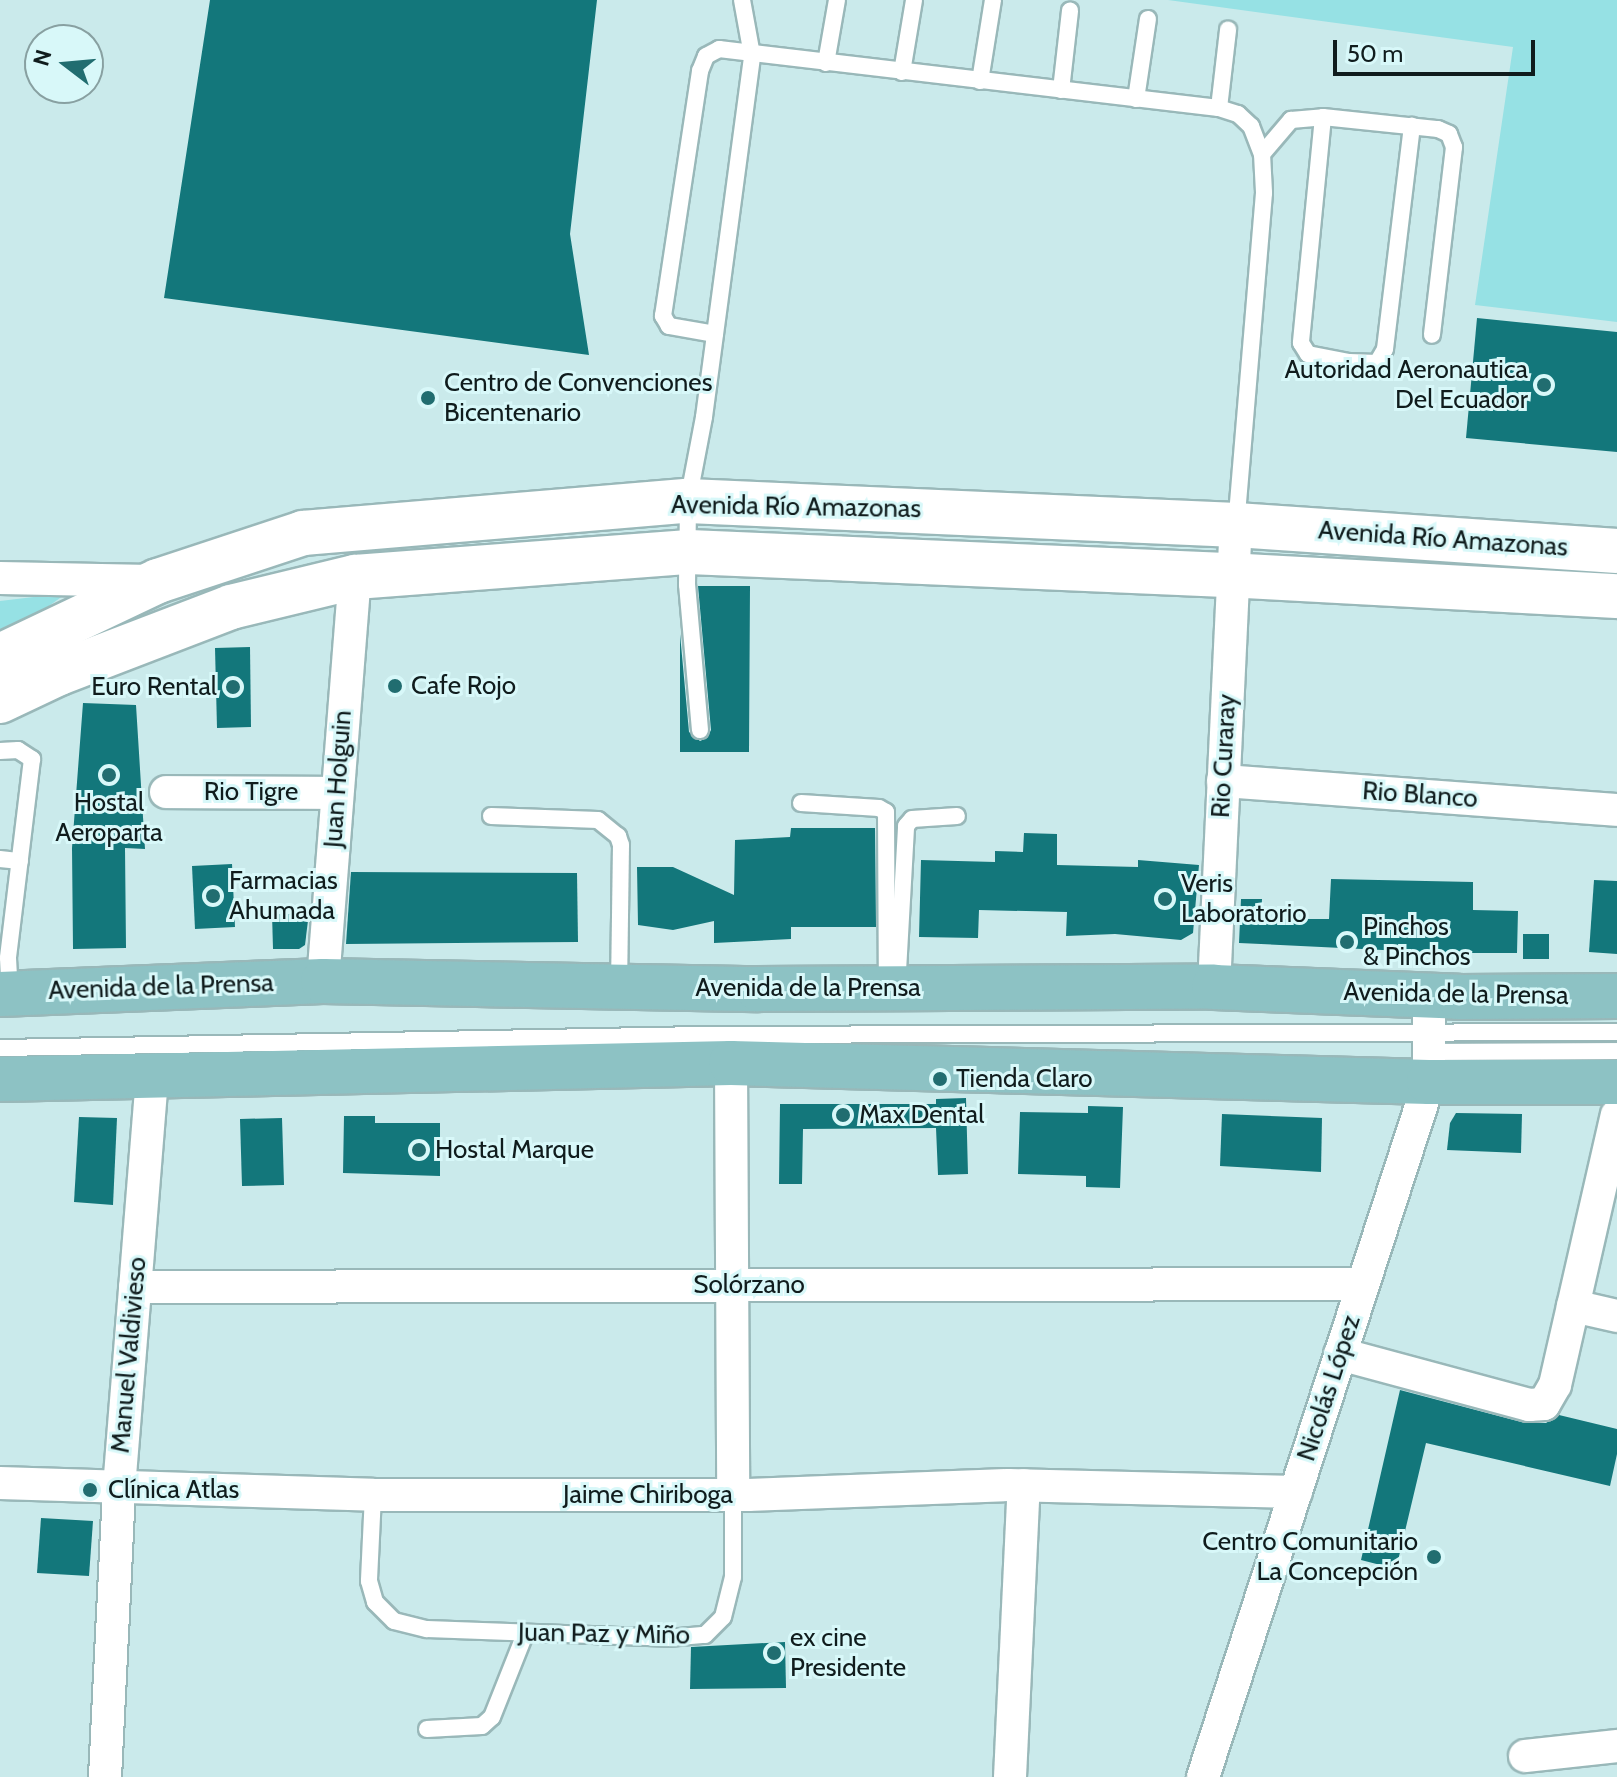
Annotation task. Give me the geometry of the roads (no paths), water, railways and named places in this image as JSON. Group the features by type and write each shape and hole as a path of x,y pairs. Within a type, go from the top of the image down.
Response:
{"main road":[{"name":"Avenida Río Amazonas","path":"0,656 158,581 303,533 688,501 1236,525 1617,551"},
{"name":"Avenida Río Amazonas","path":"0,701 126,646 231,607 355,577 689,552 1233,575 1617,596"},
{"name":"Avenida de la Prensa","path":"5,994 323,981 893,988 1214,987 1430,1041 1617,1082"},
{"name":"Avenida de la Prensa","path":"0,1079 731,1063 1430,1041 1617,996"}],"street":[{"name":"Rio Curaray","path":"1214,987 1236,525"},
{"name":"Juan Holguin","path":"323,981 355,577"},
{"path":"0,578 158,581"},
{"name":"Rio Blanco","path":"1223,781 1617,810"},
{"name":"Rio Tigre","path":"166,792 336,793"},
{"name":"Nicolás López","path":"1203,1777 1363,1284 1430,1041"},
{"name":"Juan Paz y Miño","path":"731,1063 733,1495"},
{"name":"Manuel Valdivieso","path":"105,1777 119,1488 152,1078"},
{"path":"1340,1354 1529,1405 1544,1404 1555,1385 1617,1115"},
{"name":"Solórzano","path":"135,1287 1363,1284"},
{"path":"1573,1306 1617,1316"},
{"name":"Jaime Chiriboga","path":"0,1483 373,1495 733,1495 1024,1485 1296,1492"},
{"path":"1010,1777 1024,1485"},
{"path":"1525,1756 1617,1746"}],"lane":[{"path":"700,730 687,585 688,501 704,417 752,55 742,0"},
{"path":"826,63 837,0"},
{"path":"902,72 914,0"},
{"path":"980,81 993,0"},
{"path":"1061,90 1070,11"},
{"path":"1136,99 1148,19"},
{"path":"1219,108 1228,30"},
{"path":"715,334 669,326 663,316 700,71 706,56 719,49 1219,108 1238,114 1251,126 1262,154 1264,193 1236,525"},
{"path":"1262,154 1291,120 1323,117 1438,129 1449,134 1454,147 1432,335"},
{"path":"1323,117 1301,343 1308,354 1349,362 1377,363 1385,349 1412,126"},
{"path":"0,751 18,750 32,759 5,994"},
{"path":"801,803 879,808 886,812 893,988"},
{"path":"491,816 598,820 618,836 621,845 619,986"},
{"path":"893,988 906,826 912,819 957,816"},
{"path":"0,859 20,861"},
{"path":"1430,1041 1617,1032"},
{"path":"0,1048 703,1035 1430,1041 1617,1051"},
{"name":"Juan Paz y Miño","path":"373,1495 369,1581 375,1602 385,1614 409,1626 525,1634 668,1638 705,1635 717,1627 733,1577 733,1495"},
{"path":"427,1729 482,1726 492,1717 525,1634"}],"place":[{"name":"Autoridad Aeronautica Del Ecuador","path":"1544,385"},
{"name":"Centro de Convenciones Bicentenario","path":"428,398"},
{"name":"Cafe Rojo","path":"395,686"},
{"name":"Euro Rental","path":"233,687"},
{"name":"Hostal Aeroparta","path":"109,775"},
{"name":"Farmacias Ahumada","path":"213,896"},
{"name":"Veris Laboratorio","path":"1165,899"},
{"name":"Pinchos & Pinchos","path":"1347,942"},
{"name":"Tienda Claro","path":"940,1079"},
{"name":"Max Dental","path":"843,1115"},
{"name":"Hostal Marque","path":"419,1150"},
{"name":"Clínica Atlas","path":"90,1490"},
{"name":"Centro Comunitario La Concepción","path":"1434,1557"},
{"name":"ex cine Presidente","path":"774,1653"}]}
